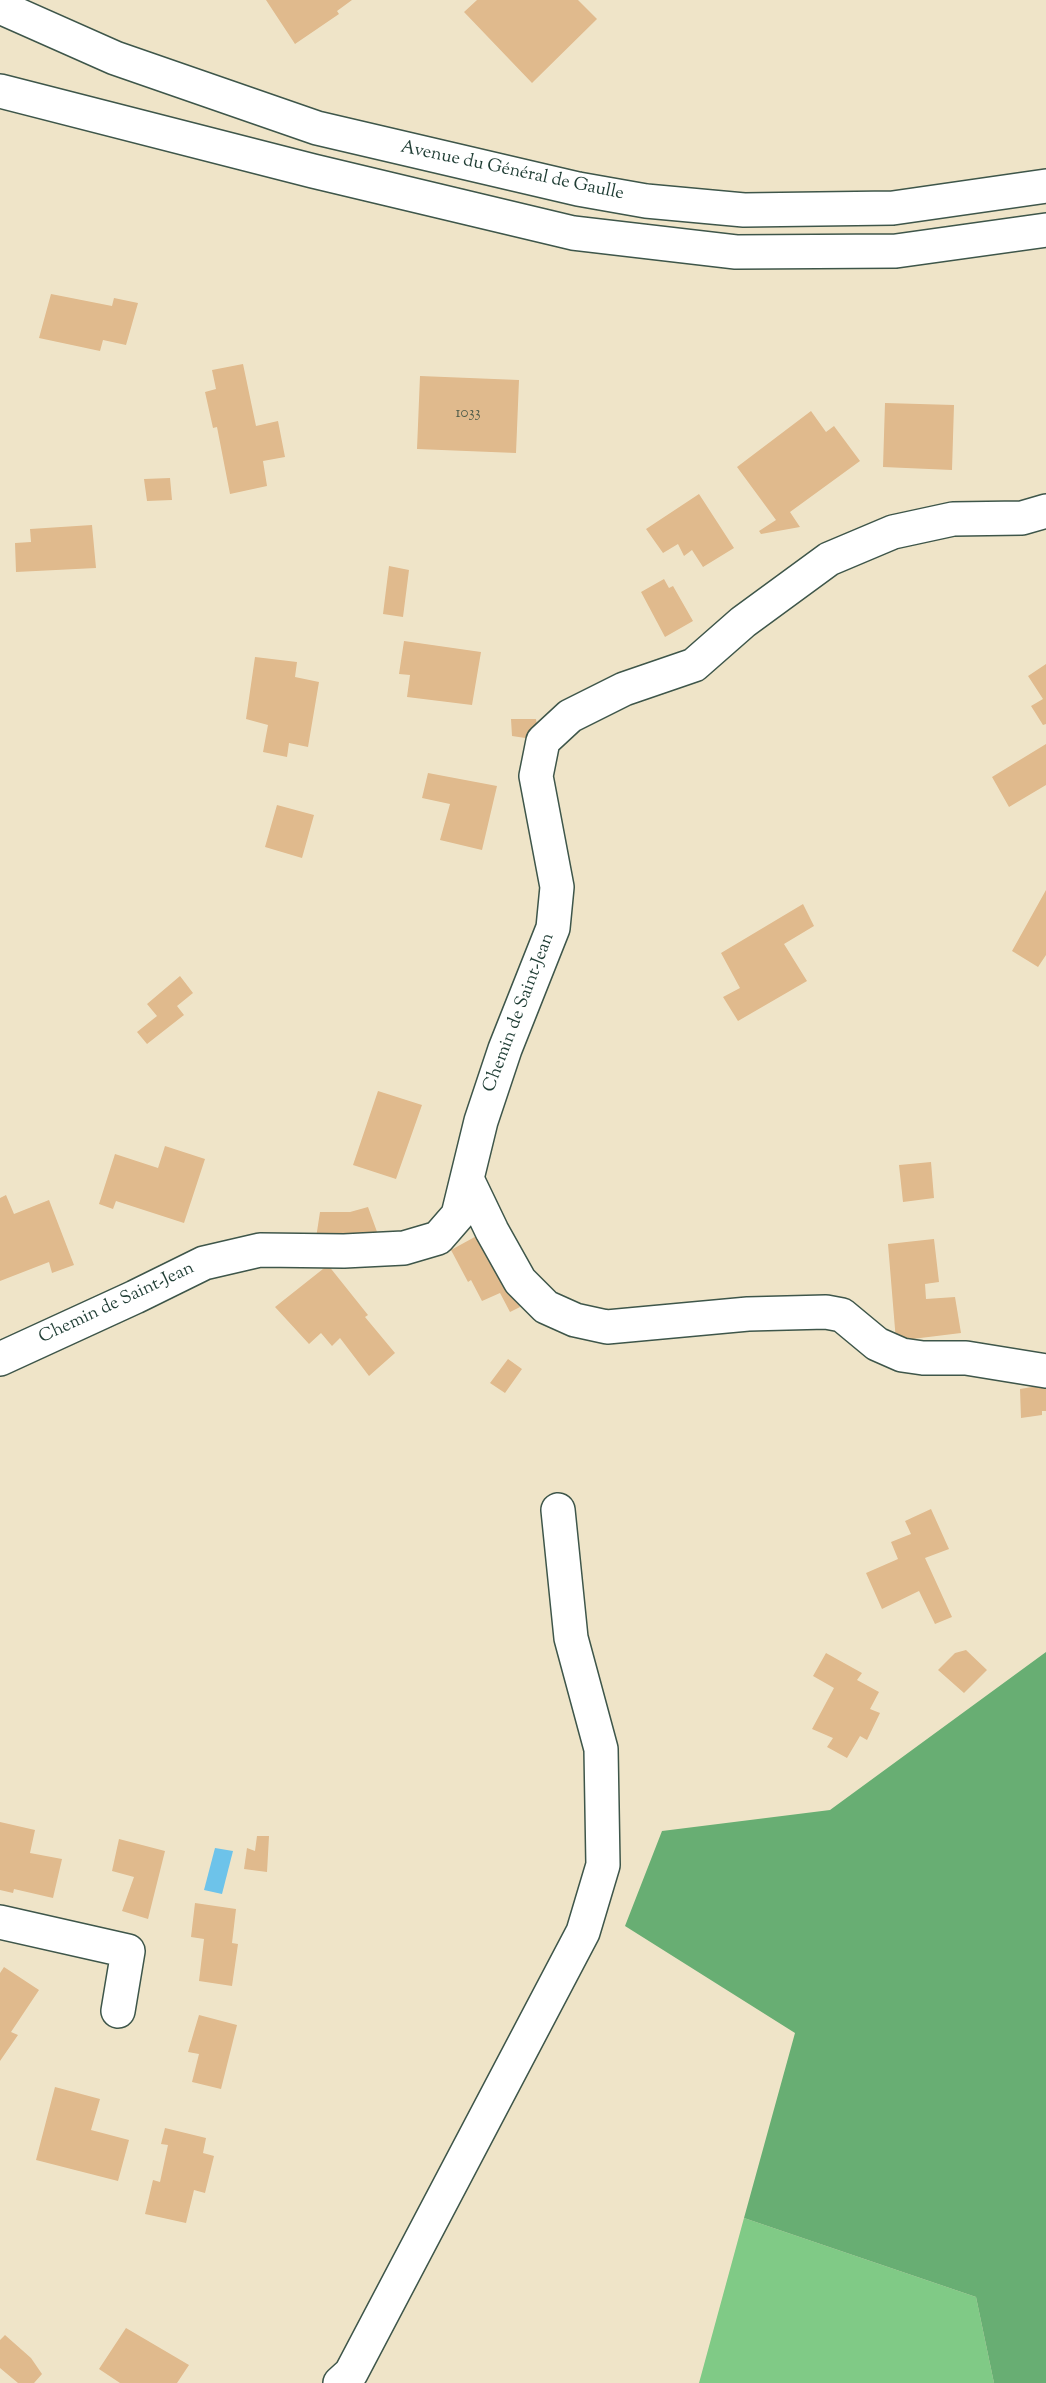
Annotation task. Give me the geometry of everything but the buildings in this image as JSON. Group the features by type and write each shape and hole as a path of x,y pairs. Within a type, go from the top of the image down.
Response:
{"street":[{"name":"Avenue du Général de Gaulle","path":"0,7 115,58 317,128 578,189 634,199 744,210 893,208 1046,186"},
{"path":"0,91 313,171 573,233 736,252 873,252 896,251 1046,230"},
{"name":"Chemin de Saint-Jean","path":"0,1359 135,1298 204,1263 260,1250 344,1251 404,1248 438,1238 458,1215 468,1181 480,1121 504,1049 553,928 558,888 536,776 543,741 570,716 624,689 694,665 743,622 829,558 893,532 953,519 1022,518 1046,511"},
{"path":"468,1181 520,1281 546,1307 575,1320 607,1327 748,1314 826,1312 842,1315 878,1344 902,1355 922,1358 966,1358 1046,1371"},
{"path":"340,2383 351,2373 583,1932 603,1865 602,1749 571,1638 558,1510"},
{"path":"0,1922 128,1951 118,2011"}],"green space":[{"path":"1046,1652 1046,2383 994,2383 976,2297 744,2218 795,2033 625,1926 662,1831 830,1810"},
{"path":"744,2218 976,2297 994,2383 699,2383"}],"water":[{"path":"215,1848 233,1851 222,1894 204,1890"}]}
